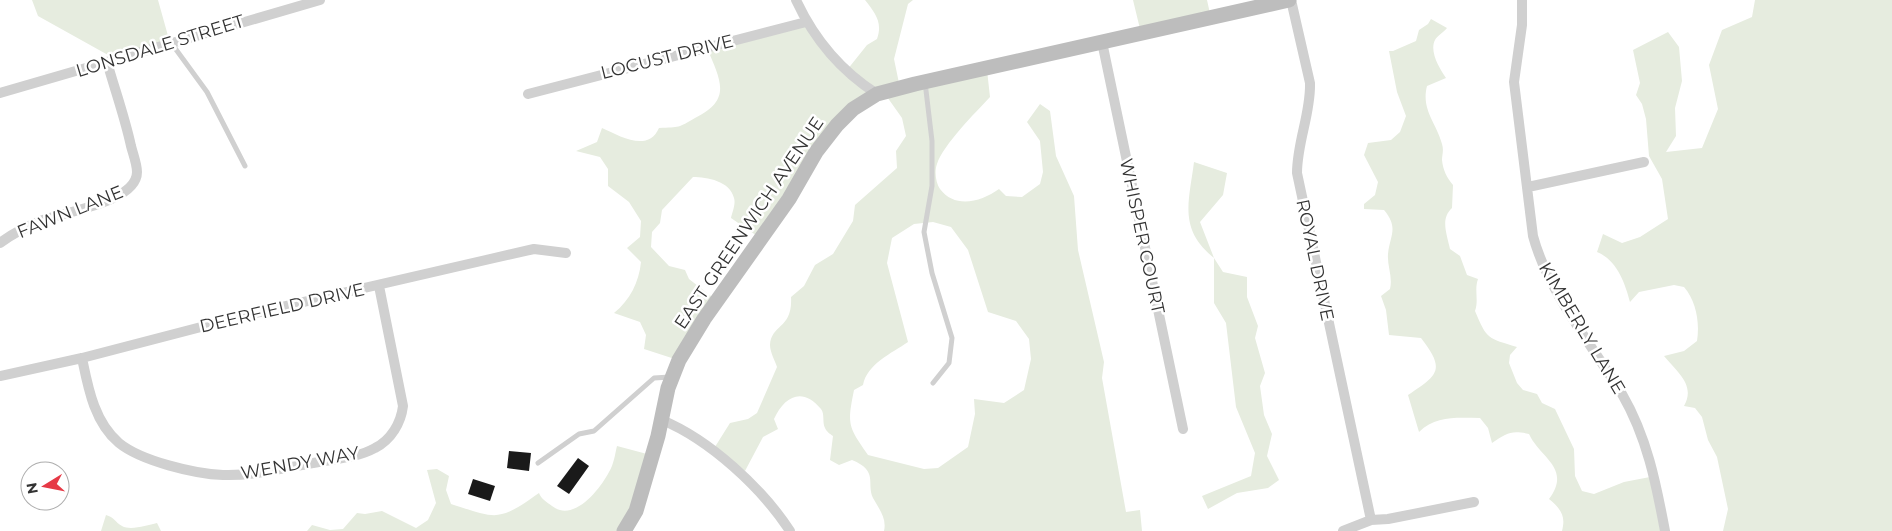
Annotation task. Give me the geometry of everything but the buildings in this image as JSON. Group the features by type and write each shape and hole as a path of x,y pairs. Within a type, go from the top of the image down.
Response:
{"street":[{"name":"LONSDALE STREET","path":"0,93 320,0"},
{"path":"796,0 815,37 844,68 877,94"},
{"name":"EAST GREENWICH AVENUE","path":"624,531 636,511 679,360 704,319 789,200 816,152 837,125 853,109 877,94 924,82 1290,0"},
{"name":"ROYAL DRIVE","path":"1290,0 1310,89 1299,144 1297,173 1371,520"},
{"name":"KIMBERLY LANE","path":"1522,0 1522,25 1514,82 1533,236 1538,254 1555,288 1622,395 1643,435 1665,531"},
{"name":"LOCUST DRIVE","path":"528,94 806,22"},
{"name":"WHISPER COURT","path":"1102,42 1183,429"},
{"name":"FAWN LANE","path":"0,244 9,236 44,219 113,198 126,192 134,183 137,173 133,154 107,62"},
{"path":"1528,187 1644,162"},
{"name":"DEERFIELD DRIVE","path":"0,376 82,358 251,314 378,286 427,272 534,250 566,253"},
{"name":"WENDY WAY","path":"82,358 92,402 109,432 119,443 148,457 180,467 222,475 264,473 359,455 376,448 388,438 398,425 403,406 378,286"},
{"path":"662,420 681,428 753,485 775,508 790,531"},
{"path":"1343,531 1371,520 1388,519 1474,502"}],"lane":[{"path":"172,44 207,92 245,166"},
{"path":"924,82 932,141 932,186 924,232 932,274 952,338 949,363 933,383"},
{"path":"538,463 578,434 594,431 654,378 673,377"}],"shaded area":[{"path":"32,0 158,0 170,43 117,60 38,16"},
{"path":"865,0 913,0 908,4 894,59 900,88 987,70 990,97 953,138 940,156 937,164 937,181 940,189 946,195 953,199 968,201 992,194 999,189 1006,196 1022,197 1040,184 1043,172 1040,141 1027,122 1040,104 1050,111 1056,156 1074,196 1078,250 1104,362 1102,378 1126,512 1140,510 1142,531 884,531 883,518 871,493 869,473 866,468 852,460 839,465 830,460 833,436 825,428 822,411 814,402 800,396 788,400 778,411 774,419 778,429 763,437 745,471 713,450 730,423 748,419 757,413 777,367 770,348 771,338 789,315 791,297 804,286 815,265 833,254 853,221 855,205 897,168 896,151 906,136 902,118 885,94 851,110 760,238 731,218 735,203 732,192 723,184 711,179 693,177 662,210 660,223 652,232 651,247 669,266 685,270 689,279 716,300 681,361 644,349 646,335 640,322 614,313 633,290 638,277 641,262 627,248 640,237 641,221 629,202 608,186 608,169 600,157 576,151 597,142 602,128 625,138 641,141 648,140 654,136 659,128 682,125 707,111 719,97 720,89 716,70 707,48 803,23 847,70 867,45 877,39 879,33 877,18","holes":["933,222 951,227 968,250 988,312 1016,321 1029,339 1031,359 1024,390 1004,403 974,399 975,414 968,447 938,468 924,469 868,455 853,431 850,411 854,390 863,385 869,371 881,360 908,342 887,263 892,238 914,224"]},
{"path":"1133,0 1207,0 1211,18 1141,33"},
{"path":"1755,0 1892,0 1892,531 1723,531 1728,509 1717,457 1708,440 1702,417 1695,408 1684,406 1688,392 1683,379 1664,356 1684,351 1697,341 1698,327 1692,299 1684,287 1674,285 1639,292 1630,302 1626,287 1615,266 1597,252 1603,234 1622,243 1640,237 1668,219 1662,179 1649,156 1646,119 1642,104 1636,95 1640,83 1633,50 1668,32 1679,47 1682,81 1675,108 1676,136 1666,152 1702,148 1718,109 1709,65 1722,30 1752,17"},
{"path":"1431,19 1447,28 1435,40 1433,50 1446,78 1427,86 1426,94 1430,116 1443,146 1443,167 1453,185 1452,208 1448,212 1445,222 1446,232 1450,249 1460,256 1467,275 1478,279 1475,311 1479,321 1486,333 1494,339 1517,347 1510,355 1509,363 1517,383 1523,390 1537,394 1542,403 1555,409 1574,449 1575,476 1582,491 1594,494 1624,482 1650,477 1662,531 1562,531 1562,513 1549,499 1555,488 1556,471 1529,434 1509,433 1492,443 1488,428 1480,418 1440,420 1419,432 1408,395 1432,377 1436,365 1429,349 1421,338 1389,335 1386,310 1381,296 1390,289 1391,285 1388,254 1392,227 1389,216 1384,210 1364,209 1364,204 1375,195 1378,182 1364,155 1368,143 1391,140 1400,132 1406,116 1397,92 1389,51 1416,41 1419,30 1428,24"},
{"path":"1194,162 1227,173 1223,195 1200,222 1214,258 1195,236 1191,225 1189,202"},
{"path":"1214,258 1223,272 1247,277 1247,297 1258,326 1255,338 1265,373 1260,386 1264,415 1272,434 1267,456 1279,480 1268,488 1237,493 1208,509 1202,496 1251,476 1255,453 1236,407 1226,323 1214,303"},
{"path":"617,446 647,454 624,531 307,531 312,525 330,530 343,529 357,513 365,514 382,511 416,528 428,520 436,503 427,470 437,469 449,476 446,490 451,504 479,513 497,515 506,513 539,493 552,506 560,510 569,510 585,502 605,479 611,469"},
{"path":"106,515 130,528 157,523 161,531 101,531"}]}
